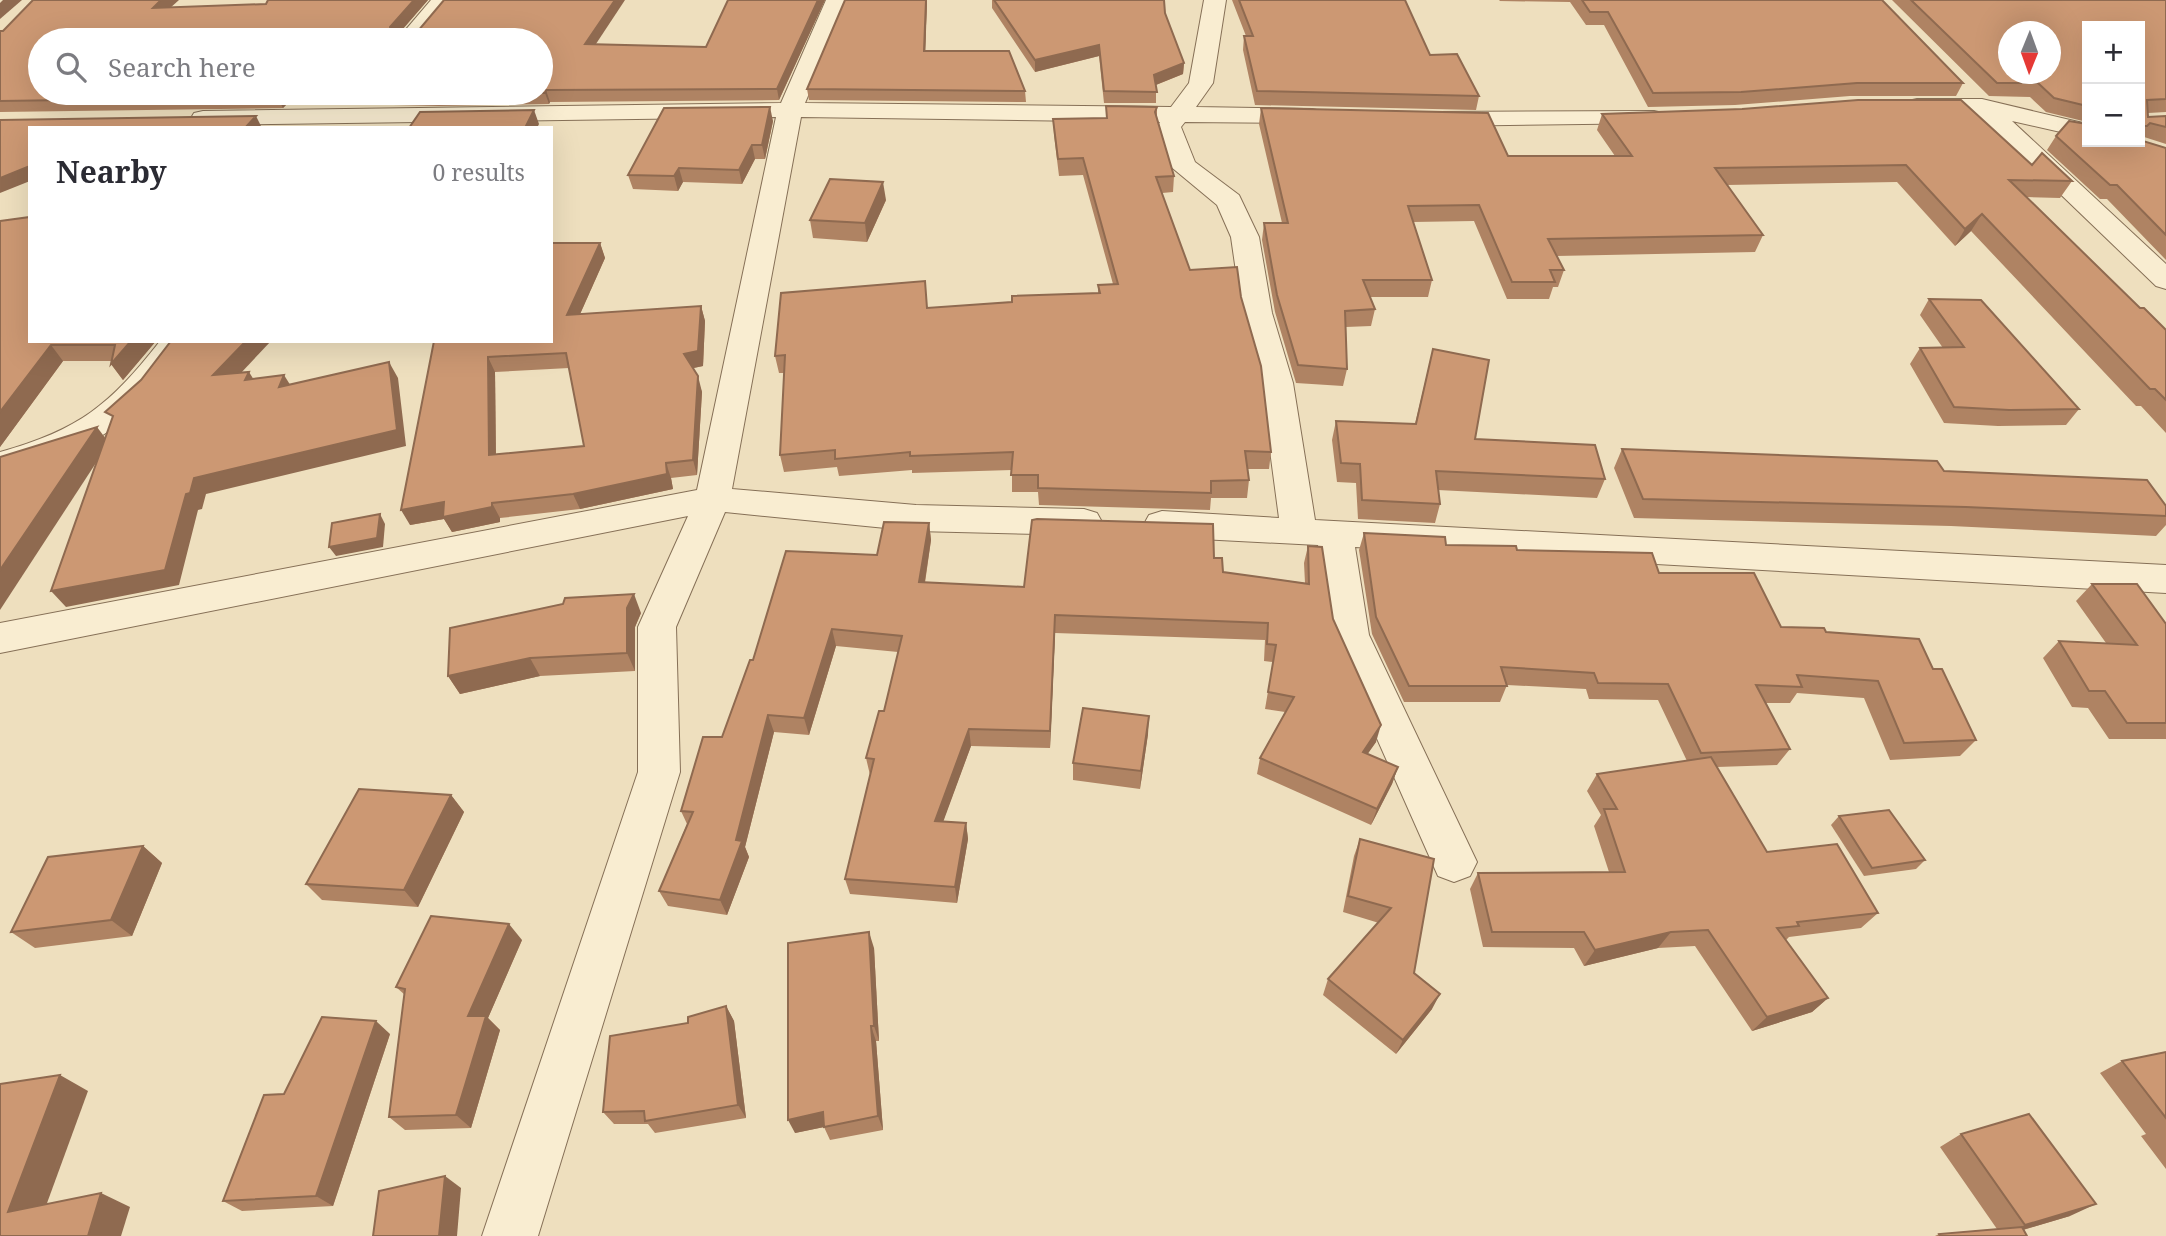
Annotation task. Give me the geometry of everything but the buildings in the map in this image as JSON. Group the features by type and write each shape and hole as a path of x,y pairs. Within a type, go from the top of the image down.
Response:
{"street":[{"path":"418,28 443,0"},
{"path":"510,1236 659,772 657,627 713,499 790,110 837,0"},
{"path":"1214,0 1201,83 1169,127 1183,166 1229,201 1245,237 1257,313 1317,533 1350,635 1454,862"},
{"path":"1954,78 2166,280"},
{"path":"338,121 352,105"},
{"path":"1891,106 1983,107 2082,130"},
{"path":"178,118 338,121 790,110 1331,117"},
{"path":"1414,119 1672,117"},
{"path":"2055,122 2082,122"},
{"path":"0,464 72,439 99,425 126,400 174,343"},
{"path":"0,638 713,499 916,518 1121,522 2166,579"}]}
